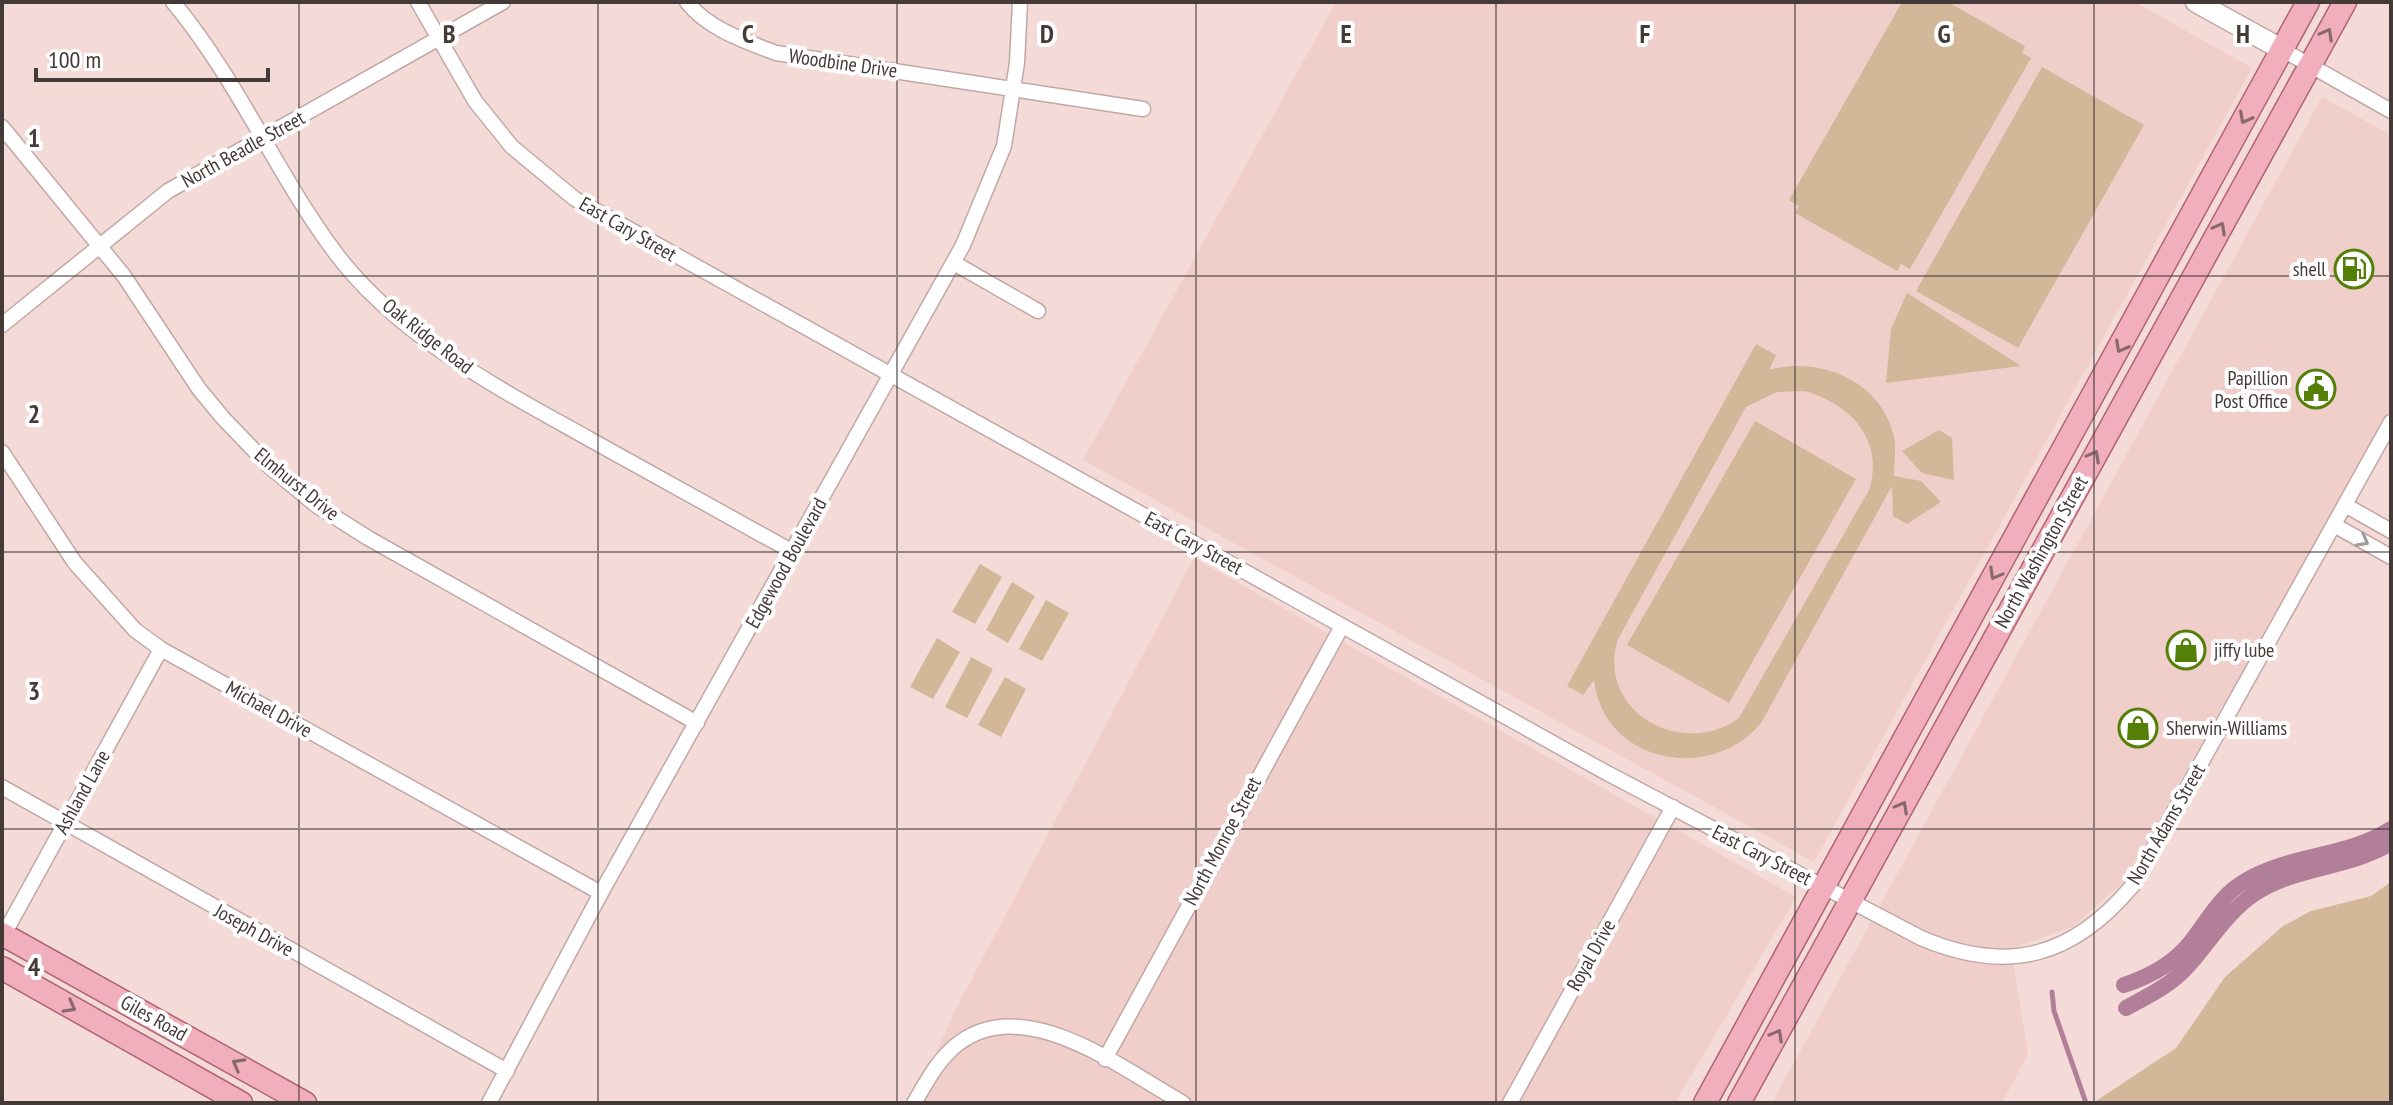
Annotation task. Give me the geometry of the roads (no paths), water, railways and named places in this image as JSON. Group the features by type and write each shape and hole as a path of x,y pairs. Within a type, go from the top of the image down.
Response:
{"main road":[{"name":"North Washington Street","path":"1705,1103 2308,2"},
{"name":"North Washington Street","path":"1739,1103 2345,2"},
{"name":"Giles Road","path":"2,936 305,1103"},
{"name":"Giles Road","path":"2,968 241,1103"}],"street":[{"name":"Oak Ridge Road","path":"173,2 203,39 335,252 381,300 435,347 494,385 793,552"},
{"name":"East Cary Street","path":"418,2 475,101 512,147 575,199 1342,626 1921,938 1955,951 2009,958 2053,948"},
{"name":"North Beadle Street","path":"2,325 168,191 503,2"},
{"name":"Woodbine Drive","path":"687,2 695,13 739,39 776,53 1143,109"},
{"name":"Edgewood Boulevard","path":"489,1103 601,893 954,263 1004,146 1014,88 1020,2"},
{"path":"2196,2 2391,111"},
{"name":"Elmhurst Drive","path":"2,127 124,276 207,399 270,467 316,505 368,538 697,723"},
{"path":"954,263 1038,311"},
{"name":"North Adams Street","path":"2053,948 2095,925 2133,885 2391,422"},
{"name":"Michael Drive","path":"2,452 75,563 135,630 161,649 601,893"},
{"path":"2345,505 2391,531"},
{"path":"2334,525 2391,557"},
{"name":"North Monroe Street","path":"1105,1059 1342,626"},
{"name":"Ashland Lane","path":"2,936 161,649"},
{"name":"Joseph Drive","path":"2,787 507,1071"},
{"name":"Royal Drive","path":"1510,1103 1673,807"},
{"path":"914,1103 934,1069 952,1048 982,1030 1026,1026 1050,1032 1183,1103"}],"waterway":[{"path":"2124,985 2176,957 2222,900 2247,880 2282,865 2356,845 2391,829"},
{"path":"2126,1008 2159,990 2181,973 2226,919 2254,894 2287,878 2357,858 2391,843"},
{"path":"2052,992 2054,1011 2086,1103"}],"place":[{"name":"shell","path":"2354,269"},
{"name":"Papillion Post Office","path":"2316,389"},
{"name":"jiffy lube","path":"2186,650"},
{"name":"Sherwin-Williams","path":"2138,728"}]}
